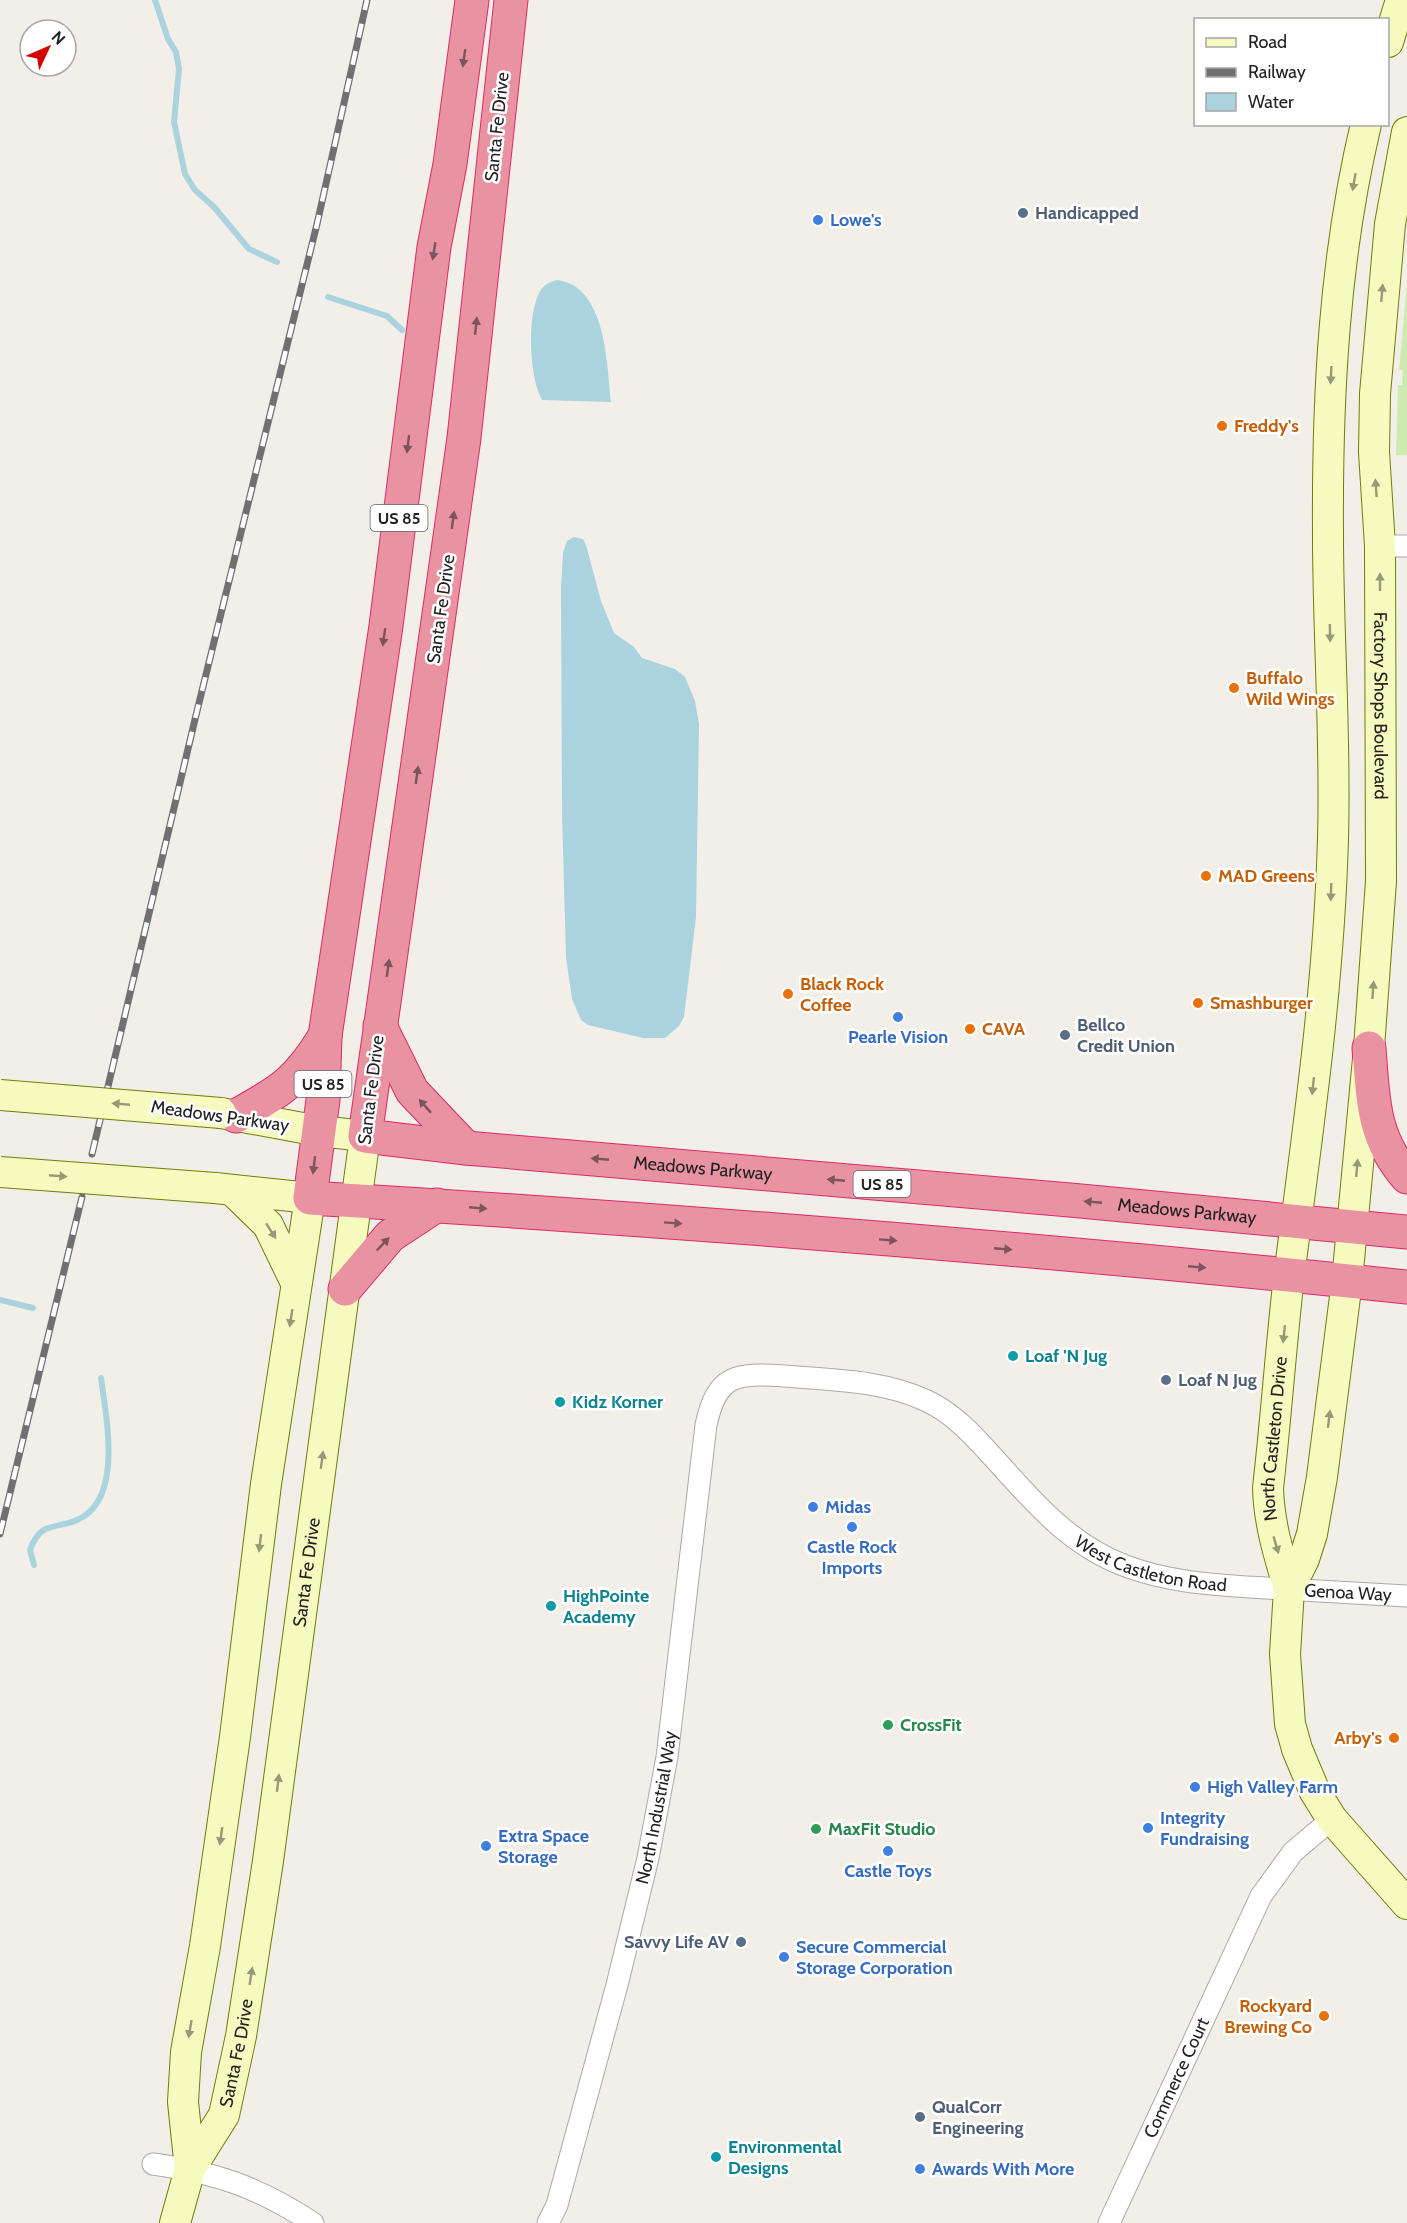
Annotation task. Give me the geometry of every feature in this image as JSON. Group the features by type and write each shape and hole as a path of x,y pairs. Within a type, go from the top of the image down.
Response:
{"highway":[{"name":"Santa Fe Drive","path":"310,1198 323,1100 325,1036 386,626 434,247 450,164 472,0"},
{"name":"Santa Fe Drive","path":"365,1136 464,438 511,0"},
{"path":"380,1026 412,1091 466,1148"},
{"path":"228,1114 286,1087 305,1068 325,1036"},
{"path":"1369,1048 1374,1111 1379,1134 1393,1160 1407,1177"},
{"name":"Meadows Parkway","path":"365,1136 466,1148 1407,1232"},
{"path":"310,1198 437,1205 1066,1254 1407,1287"},
{"path":"345,1289 390,1236 437,1205"}],"main road":[{"path":"1389,39 1401,0"},
{"path":"1298,1221 1331,910 1333,747 1328,526 1332,366 1346,228 1366,126"},
{"name":"Factory Shops Boulevard","path":"1347,1281 1369,1048 1381,881 1394,546 1374,452 1379,334 1390,224 1407,132"},
{"name":"Meadows Parkway","path":"0,1095 228,1114 319,1131 365,1136"},
{"name":"Santa Fe Drive","path":"175,2223 190,2169 225,2115 241,2036 268,1861 365,1136"},
{"path":"0,1172 310,1198"},
{"path":"223,1189 268,1225 296,1283"},
{"name":"Santa Fe Drive","path":"190,2169 183,2102 186,2052 205,1946 235,1737 266,1485 310,1198"},
{"name":"North Castleton Drive","path":"1289,1589 1268,1513 1268,1488 1290,1275 1298,1221"},
{"path":"1347,1281 1312,1534 1304,1559 1289,1589 1285,1654 1290,1724 1305,1771 1332,1819 1407,1904"}],"street":[{"name":"West Castleton Road","path":"723,1383 740,1376 756,1374 866,1383 916,1396 939,1408 964,1426 1051,1520 1097,1554 1140,1571 1180,1580 1289,1589"},
{"name":"North Industrial Way","path":"548,2223 556,2205 604,2033 648,1858 667,1757 706,1425 711,1404 723,1383"},
{"name":"Genoa Way","path":"1289,1589 1407,1596"},
{"name":"Commerce Court","path":"1109,2223 1260,1896 1293,1852 1332,1819"},
{"path":"153,2164 190,2169 240,2182 313,2223"}],"green space":[{"path":"1407,284 1407,455 1396,455 1398,385 1402,385 1403,370 1399,370"}],"water":[{"path":"557,280 573,285 586,296 595,311 605,348 611,402 542,400 534,377 531,331 535,304 541,290 546,284"},
{"path":"574,537 583,539 586,545 601,601 614,633 634,647 642,658 675,669 685,677 695,701 699,724 696,917 684,1017 679,1026 665,1038 643,1038 588,1025 581,1020 572,999 566,957 562,815 561,588 563,552 567,541"}],"waterway":[{"path":"155,0 168,39 176,52 179,69 174,122 185,174 195,190 214,207 249,249 277,262"},
{"path":"328,297 387,316 402,330"},
{"path":"0,1300 33,1308"},
{"path":"34,1565 30,1550 39,1534 49,1528 77,1520 92,1510 101,1495 107,1477 108,1456 108,1435 101,1378"}],"railway":[{"path":"92,1154 197,711 317,224 367,0"},
{"path":"0,1534 82,1197"}],"place":[{"name":"Handicapped","path":"1023,213"},
{"name":"Lowe's","path":"818,220"},
{"name":"Freddy's","path":"1222,426"},
{"name":"Buffalo Wild Wings","path":"1234,688"},
{"name":"MAD Greens","path":"1206,876"},
{"name":"Black Rock Coffee","path":"788,994"},
{"name":"Smashburger","path":"1198,1003"},
{"name":"Pearle Vision","path":"898,1017"},
{"name":"CAVA","path":"970,1029"},
{"name":"Bellco Credit Union","path":"1065,1035"},
{"name":"Loaf 'N Jug","path":"1013,1356"},
{"name":"Loaf N Jug","path":"1166,1380"},
{"name":"Kidz Korner","path":"560,1402"},
{"name":"Midas","path":"813,1507"},
{"name":"Castle Rock Imports","path":"852,1527"},
{"name":"HighPointe Academy","path":"551,1606"},
{"name":"CrossFit","path":"888,1725"},
{"name":"Arby's","path":"1394,1738"},
{"name":"High Valley Farm","path":"1195,1787"},
{"name":"Integrity Fundraising","path":"1148,1828"},
{"name":"MaxFit Studio","path":"816,1829"},
{"name":"Extra Space Storage","path":"486,1846"},
{"name":"Castle Toys","path":"888,1851"},
{"name":"Savvy Life AV","path":"741,1942"},
{"name":"Secure Commercial Storage Corporation","path":"784,1957"},
{"name":"Rockyard Brewing Co","path":"1324,2016"},
{"name":"QualCorr Engineering","path":"920,2117"},
{"name":"Environmental Designs","path":"716,2157"},
{"name":"Awards With More","path":"920,2169"}]}
